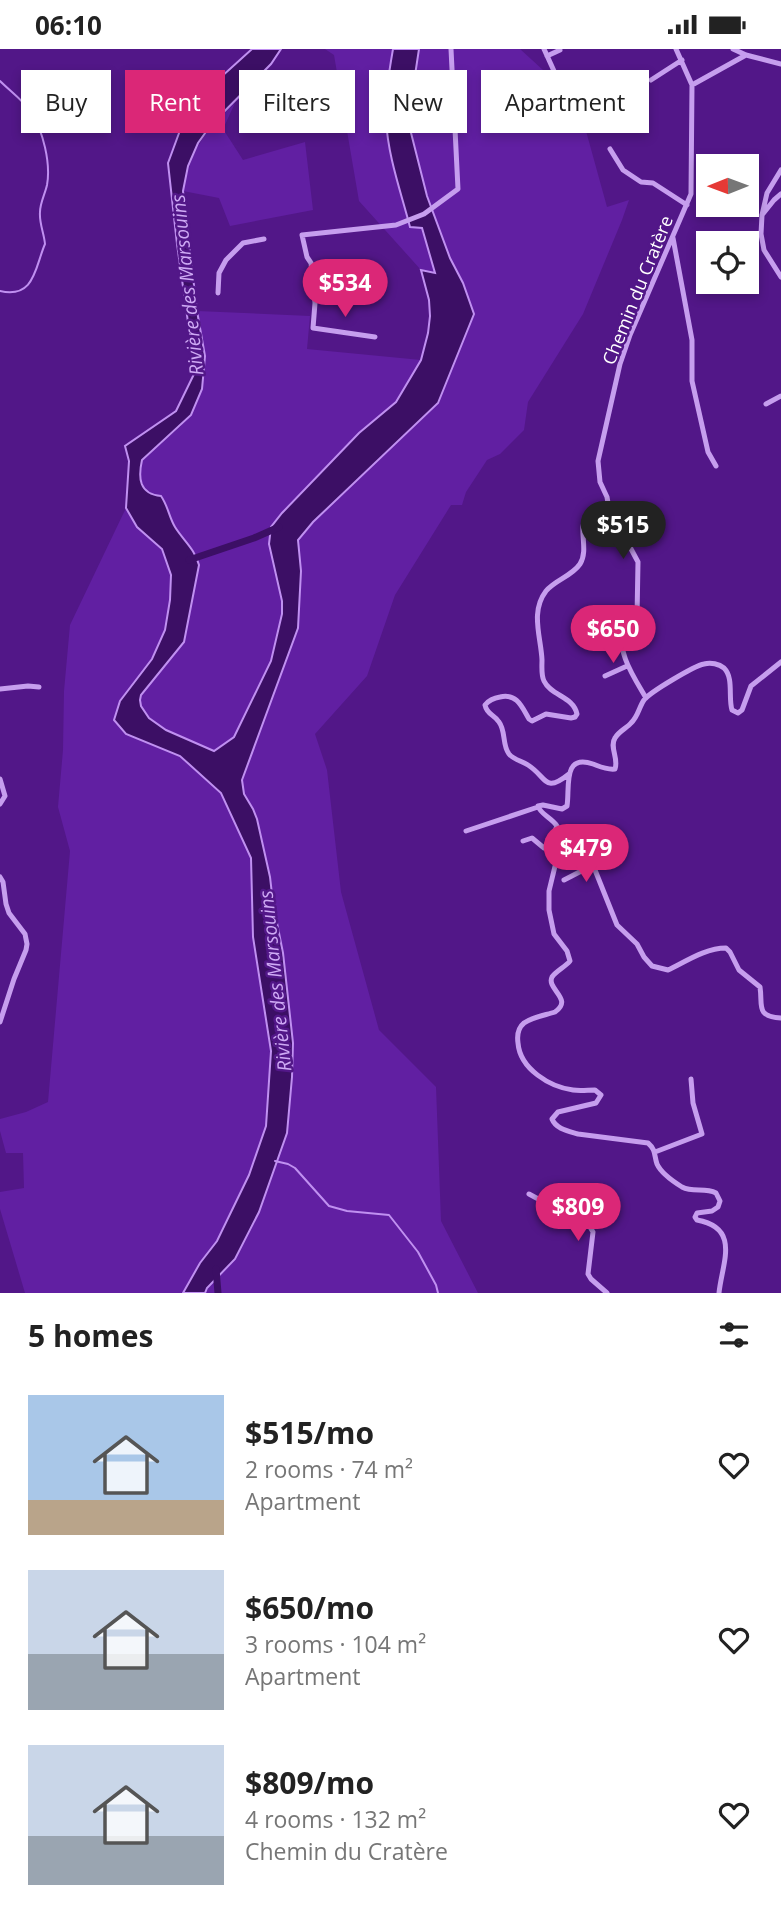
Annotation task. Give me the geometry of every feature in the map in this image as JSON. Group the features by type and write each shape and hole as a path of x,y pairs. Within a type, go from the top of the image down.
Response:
{"street":[{"path":"375,337 313,328 311,263 302,235 396,225 424,214 458,189 450,49"},
{"path":"544,49 554,70"},
{"name":"Chemin du Cratère","path":"622,624 636,620 638,564 624,526 607,506 607,497 598,476 598,461 620,364 692,188 692,85 676,49"},
{"path":"733,49 781,64"},
{"path":"547,56 560,50"},
{"path":"692,85 746,55"},
{"path":"651,80 682,60"},
{"path":"610,149 623,170 641,182 653,183 687,205"},
{"path":"781,170 767,193 762,215 762,245 781,277"},
{"path":"762,215 781,194"},
{"path":"673,238 692,339 692,381 708,451 716,466"},
{"path":"218,293 219,273 226,260 243,243 264,239"},
{"path":"766,404 781,396"},
{"path":"569,774 559,782 550,783 541,779 527,764 512,756 507,750 500,723 487,712 485,705 490,700 509,696 516,699 532,720 546,714 571,718 578,714 570,701 549,687 543,678 538,631 539,608 541,599 552,585 580,563 584,551 585,518 607,506"},
{"path":"603,624 622,624 621,646 627,666 646,698"},
{"path":"466,831 543,804 565,809 568,802 569,774 574,764 590,763 615,769 617,765 614,739 632,723 646,698 698,665 718,664 727,673 730,705 734,712 738,713 742,710 751,687 781,662"},
{"path":"605,676 627,666"},
{"path":"0,689 39,687"},
{"path":"0,779 5,796 0,804"},
{"path":"538,807 557,826 559,837 567,842 579,840 593,828 598,828 600,834 595,864 597,875 617,925 637,944 652,966 668,970 682,962 726,948 739,970 760,987 763,1013 768,1017 781,1019"},
{"path":"523,841 532,838 544,848 550,843 557,826"},
{"path":"550,843 557,858 549,891 550,919 554,934 567,951 570,961 551,980 562,1006 555,1012 526,1021 518,1036 520,1052 529,1068 539,1077 574,1091 595,1090 601,1095 596,1103 558,1112 552,1119 555,1124 578,1134 648,1143 655,1152 661,1170 683,1187 711,1190 718,1197 720,1205 716,1210 697,1213 695,1217 717,1227 725,1242 725,1261 719,1293"},
{"path":"564,880 595,864"},
{"path":"0,877 9,913 25,934 27,944 0,1021"},
{"path":"655,1152 702,1134 693,1103 691,1079"},
{"path":"529,1194 590,1227 593,1232 588,1274 607,1293"}],"shaded area":[{"path":"325,49 393,49 390,70 369,70 369,133 398,133 421,228 436,274 421,270 359,201 347,133 355,133 355,70 337,70 334,55"},
{"path":"419,49 520,49 543,70 481,70 481,133 587,133 607,207 629,200 583,314 528,402 524,430 500,454 487,460 466,492 462,505 451,505 395,595 367,676 315,734 327,770 341,892 379,1030 436,1087 441,1221 478,1293 205,1293 259,1212 287,1133 293,1043 283,953 257,819 244,794 242,780 298,628 301,571 298,540 474,314 427,196 411,133 467,133 467,70 416,70"},
{"path":"235,103 225,125 225,113"},
{"path":"225,132 243,160 305,142 313,210 230,226 219,198 183,191 190,163 207,133"},
{"path":"197,311 310,316 307,349 421,360 396,402 359,433 269,544 282,601 281,623 271,661 234,737 214,751 160,726 144,710 140,700 196,555 175,527 161,496 146,492 140,478 140,470 142,460 181,426 205,356"},
{"path":"126,508 137,527 162,549 171,575 170,600 165,630 152,659 120,700 114,720 127,734 180,756 221,793 251,858 253,937 271,1051 266,1126 249,1175 217,1241 200,1263 183,1293 25,1293 0,1209 0,1192 24,1188 23,1153 6,1153 0,1119 48,1102 70,851 58,807 70,625"}],"water":[{"path":"252,49 281,49 265,70 239,70 239,97 225,111 225,73"},
{"path":"393,49 419,49 416,70 390,70"},
{"name":"Rivière des Marsouins","path":"179,133 205,133 188,166 183,191 205,356 202,389 191,415 142,460 140,473 144,488 161,496 175,527 192,549 199,565 184,642 141,695 140,700 149,718 166,730 214,751 234,737 271,661 282,614 282,601 269,544 271,527 359,433 396,402 421,360 430,316 421,270 435,273 422,228 410,227 395,174 387,133 411,133 427,196 474,314 438,403 313,522 298,540 301,571 298,628 242,780 244,794 257,819 283,953 293,1043 287,1133 259,1212 235,1259 205,1293 183,1293 200,1263 217,1241 249,1175 266,1126 271,1051 253,937 251,858 221,793 180,756 126,734 114,720 120,701 152,659 165,630 170,600 171,575 162,549 137,527 126,508 129,461 125,446 176,411 195,372 168,163"}],"waterway":[{"path":"0,81 31,112 45,147 48,167 47,185 40,212 45,244 36,271 27,286 20,290 0,291"},
{"path":"189,560 279,527"},
{"path":"275,1161 295,1168 329,1206 347,1211 389,1215 418,1252 438,1293"},
{"path":"216,1269 218,1293"}]}
